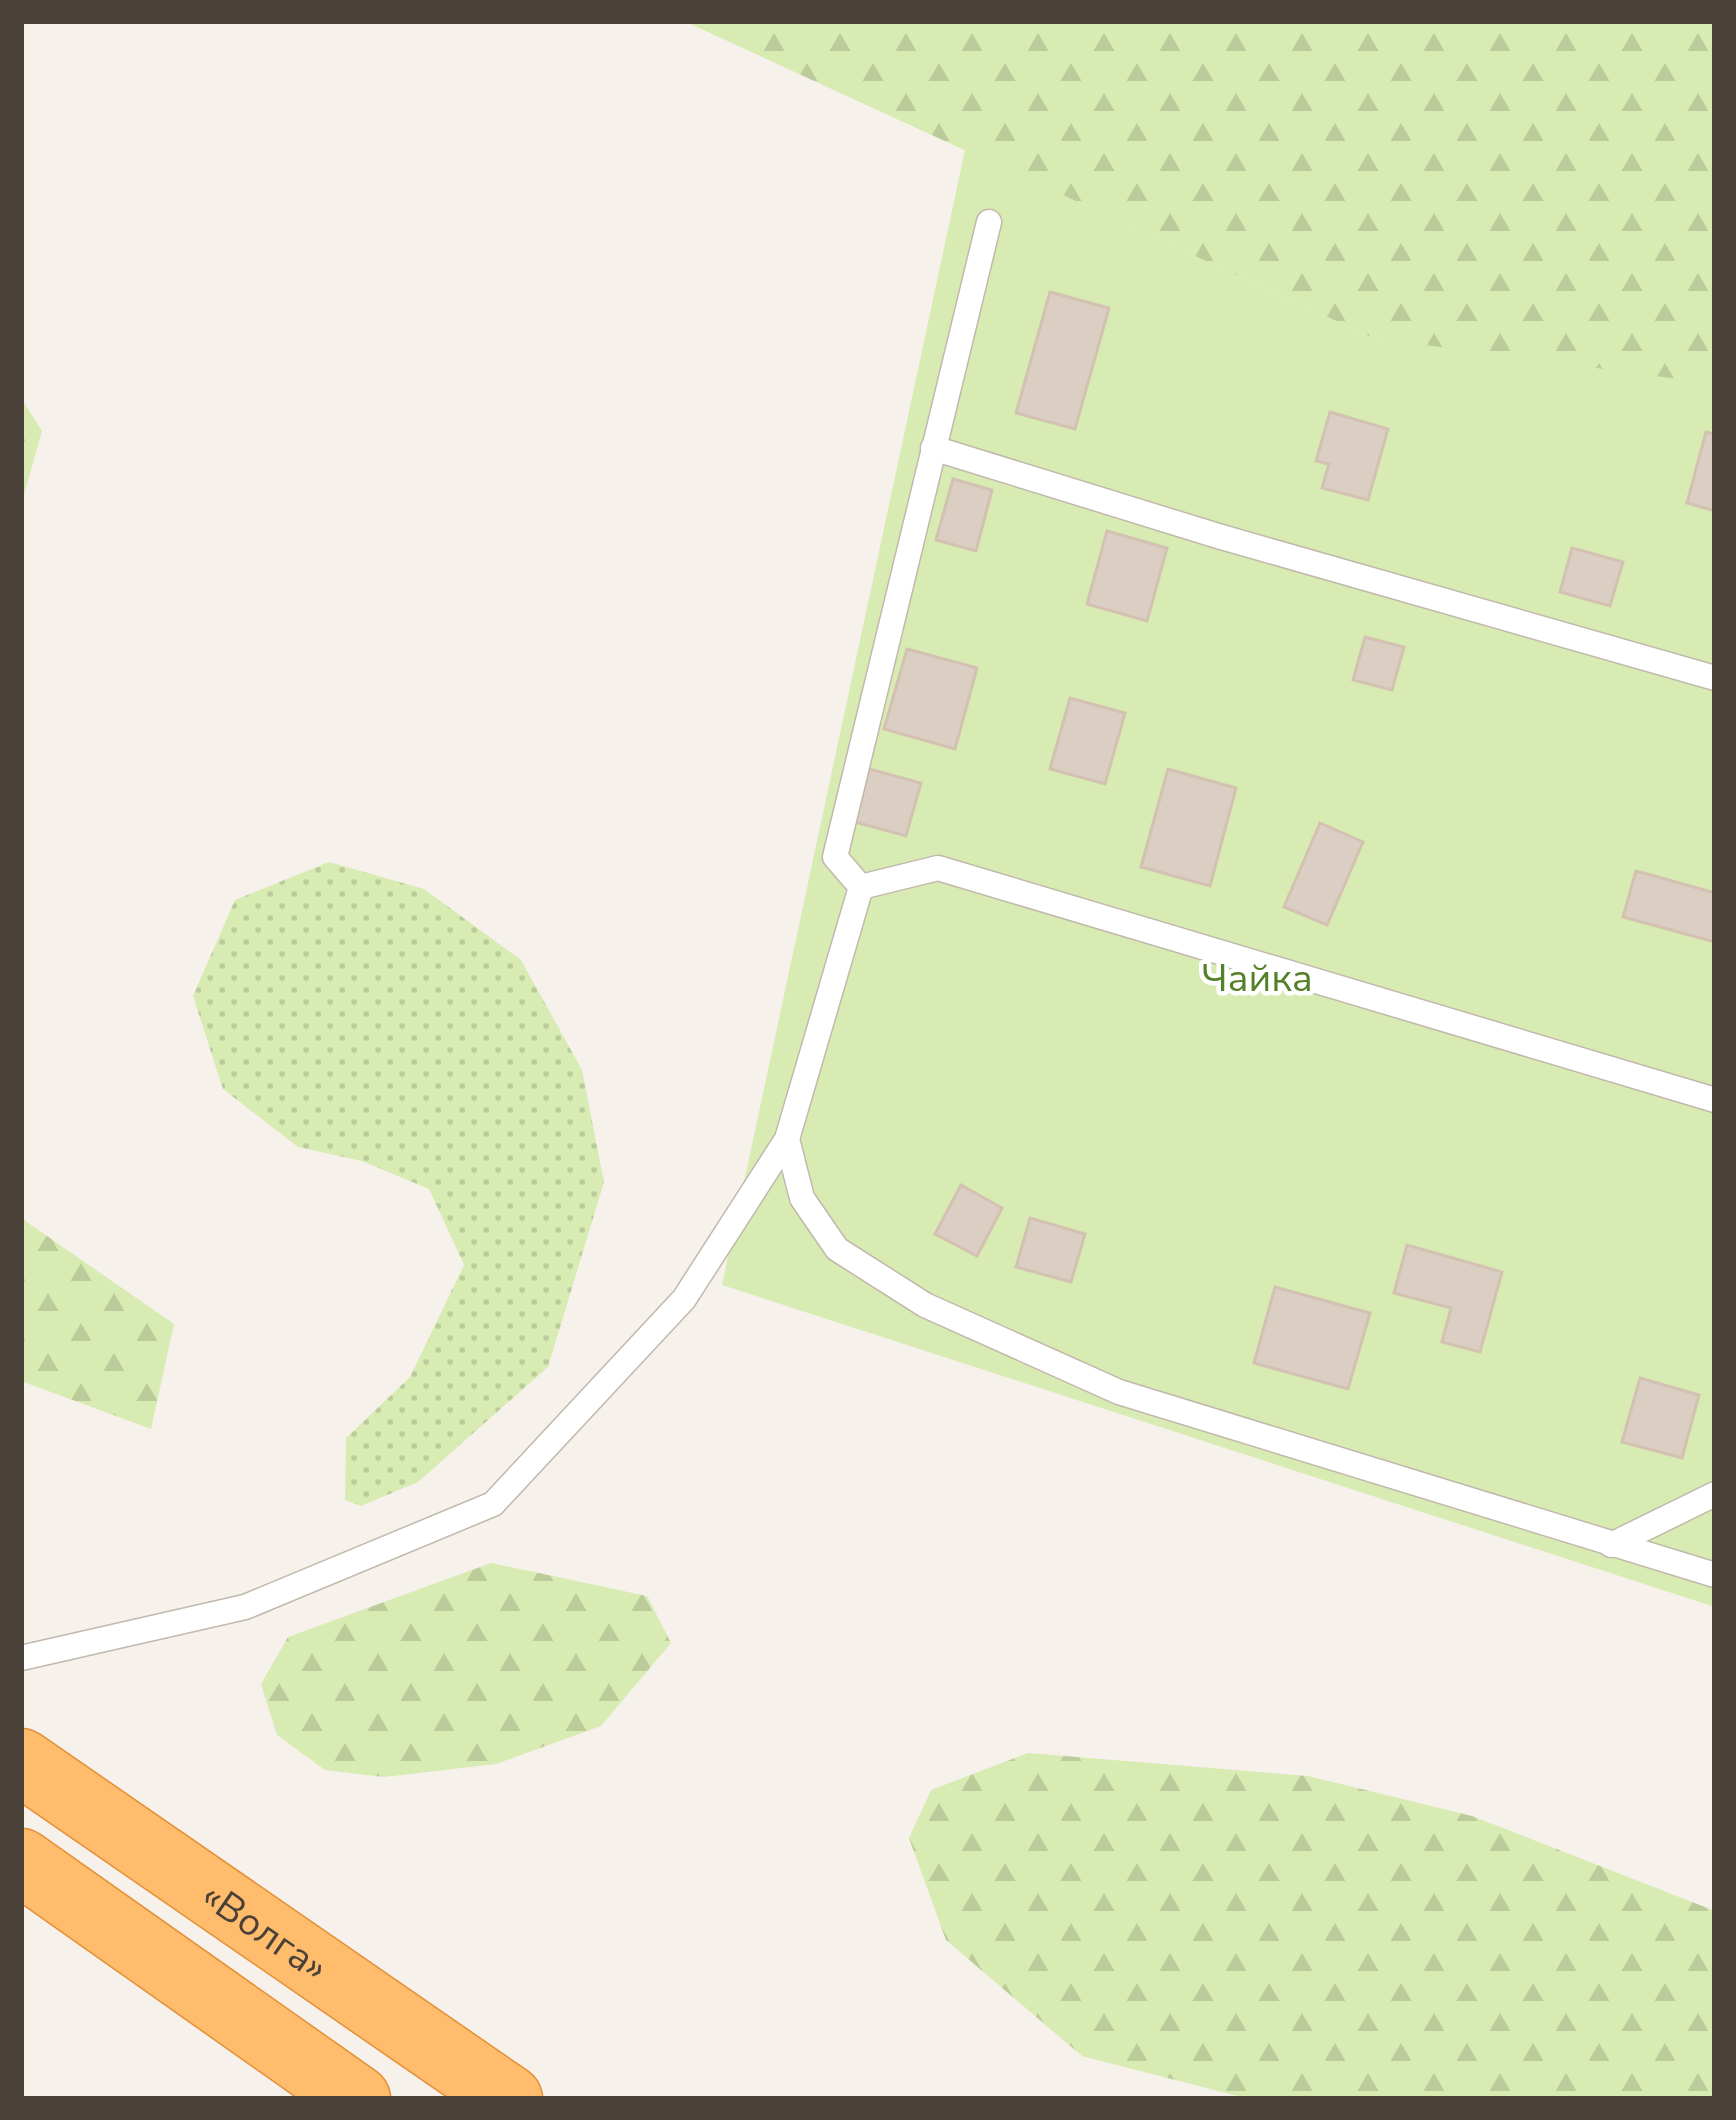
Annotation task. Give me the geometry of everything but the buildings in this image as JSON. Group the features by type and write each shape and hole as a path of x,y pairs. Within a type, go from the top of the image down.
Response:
{"highway":[{"name":"«Волга»","path":"21,1762 509,2099"},
{"path":"21,1862 357,2099"}],"lane":[{"path":"861,887 835,857 989,221"},
{"path":"933,448 1218,536 1715,678"},
{"path":"861,887 938,868 1715,1100"},
{"path":"21,1658 245,1607 494,1504 684,1299 787,1139 861,887"},
{"path":"787,1139 802,1198 837,1249 925,1305 1118,1392 1715,1576"},
{"path":"1612,1545 1715,1494"}],"green space":[{"path":"684,21 1715,21 1715,389 1373,338"},
{"name":"Чайка","path":"965,150 1373,338 1715,384 1715,1607 722,1285"},
{"path":"21,398 42,431 21,505"},
{"path":"329,862 424,889 521,960 582,1070 604,1182 548,1367 418,1482 361,1506 345,1500 346,1438 410,1377 464,1265 429,1189 362,1161 298,1147 223,1089 193,996 235,900"},
{"path":"21,1218 174,1324 151,1429 21,1381"},
{"path":"491,1563 647,1596 671,1643 601,1726 496,1764 384,1777 325,1770 277,1735 261,1684 288,1637"},
{"path":"1028,1753 1308,1776 1472,1816 1715,1911 1715,2099 1249,2099 1082,2056 946,1940 909,1838 931,1790"}]}
